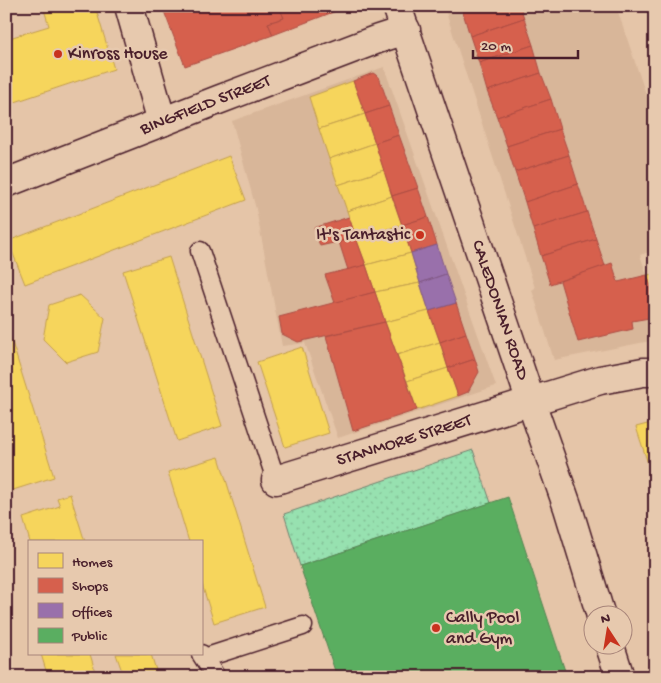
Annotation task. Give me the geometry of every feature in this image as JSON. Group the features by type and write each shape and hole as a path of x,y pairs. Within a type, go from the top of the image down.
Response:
{"street":[{"path":"129,6 162,122"},
{"name":"BINGFIELD STREET","path":"6,183 378,39 402,18"},
{"name":"CALEDONIAN ROAD","path":"402,18 568,508 598,606"},
{"name":"STANMORE STREET","path":"276,480 600,380 643,372 655,372"},
{"path":"613,656 620,677"}],"lane":[{"path":"200,251 276,480"},
{"path":"216,677 202,656 303,626"}],"shaded area":[{"path":"444,6 616,6 655,121 655,250 640,255 655,298 655,340 554,360 532,290 535,288"},
{"path":"384,67 496,386 338,438 305,343 282,346 256,209 232,121"}],"green space":[{"path":"473,450 491,503 300,566 284,514"}],"building: Homes":[{"name":"Kinross House","path":"43,6 95,6 114,69 6,105 6,39 49,26"},
{"path":"353,81 365,114 319,129 309,97"},
{"path":"365,114 375,143 329,159 319,129"},
{"path":"375,143 384,170 338,185 329,159"},
{"path":"229,156 246,200 25,284 8,241"},
{"path":"384,170 392,196 347,211 338,185"},
{"path":"392,196 402,225 356,238 347,211"},
{"path":"402,225 411,253 366,265 356,238"},
{"path":"411,253 420,283 375,292 366,265"},
{"path":"169,257 222,426 177,441 123,271"},
{"path":"655,274 655,298 647,275"},
{"path":"420,283 429,311 385,322 375,292"},
{"path":"80,295 105,318 98,352 66,362 43,339 49,305"},
{"path":"429,311 440,342 397,355 385,322"},
{"path":"6,323 54,477 10,491 6,480"},
{"path":"440,342 448,368 407,381 397,355"},
{"path":"302,347 329,433 285,447 257,362"},
{"path":"448,368 458,396 417,410 407,381"},
{"path":"655,422 655,485 636,427"},
{"path":"219,457 265,607 214,623 202,584 202,540 188,540 168,472"},
{"path":"70,494 84,540 29,540 23,518 60,506 57,498"},
{"path":"42,656 91,656 97,677 48,677"},
{"path":"117,656 152,656 158,677 124,677"}],"building: Shops":[{"path":"162,6 279,6 284,18 268,23 273,35 185,66"},
{"path":"279,6 349,6 273,35 268,23 284,18"},
{"path":"461,6 520,6 524,18 470,36"},
{"path":"524,18 533,45 479,63 470,36"},
{"path":"533,45 541,73 487,91 479,63"},
{"path":"373,73 379,77 389,106 365,114 353,81"},
{"path":"541,73 551,99 497,117 487,91"},
{"path":"551,99 560,129 507,146 497,117"},
{"path":"389,106 399,135 375,143 365,114"},
{"path":"560,129 569,155 515,172 507,146"},
{"path":"399,135 418,188 392,196 375,143"},
{"path":"569,155 578,184 525,202 515,172"},
{"path":"578,184 587,212 533,229 525,202"},
{"path":"418,188 428,217 402,225 392,196"},
{"path":"587,212 596,239 541,256 533,229"},
{"path":"349,217 356,238 320,246 314,228"},
{"name":"It's Tantastic","path":"428,217 437,245 411,253 402,225"},
{"path":"356,238 366,265 348,270 339,242"},
{"path":"596,239 605,266 550,284 541,256"},
{"path":"612,263 618,282 647,275 655,298 655,317 632,321 633,329 578,342 560,281"},
{"path":"366,265 375,292 335,303 325,275"},
{"path":"375,292 385,322 298,342 282,334 279,317"},
{"path":"456,303 466,333 440,342 429,311"},
{"path":"385,322 417,410 353,431 326,336"},
{"path":"466,333 475,359 448,368 440,342"},
{"path":"475,359 479,372 468,392 458,396 448,368"}],"building: Offices":[{"path":"437,245 446,274 420,283 411,253"},
{"path":"446,274 456,303 429,311 420,283"}],"building: Public":[{"name":"Cally Pool and Gym","path":"508,497 567,677 337,677 300,566"}],"place":[{"name":"Kinross House","path":"58,54"},
{"name":"It's Tantastic","path":"420,235"},
{"name":"Cally Pool and Gym","path":"436,628"}]}
